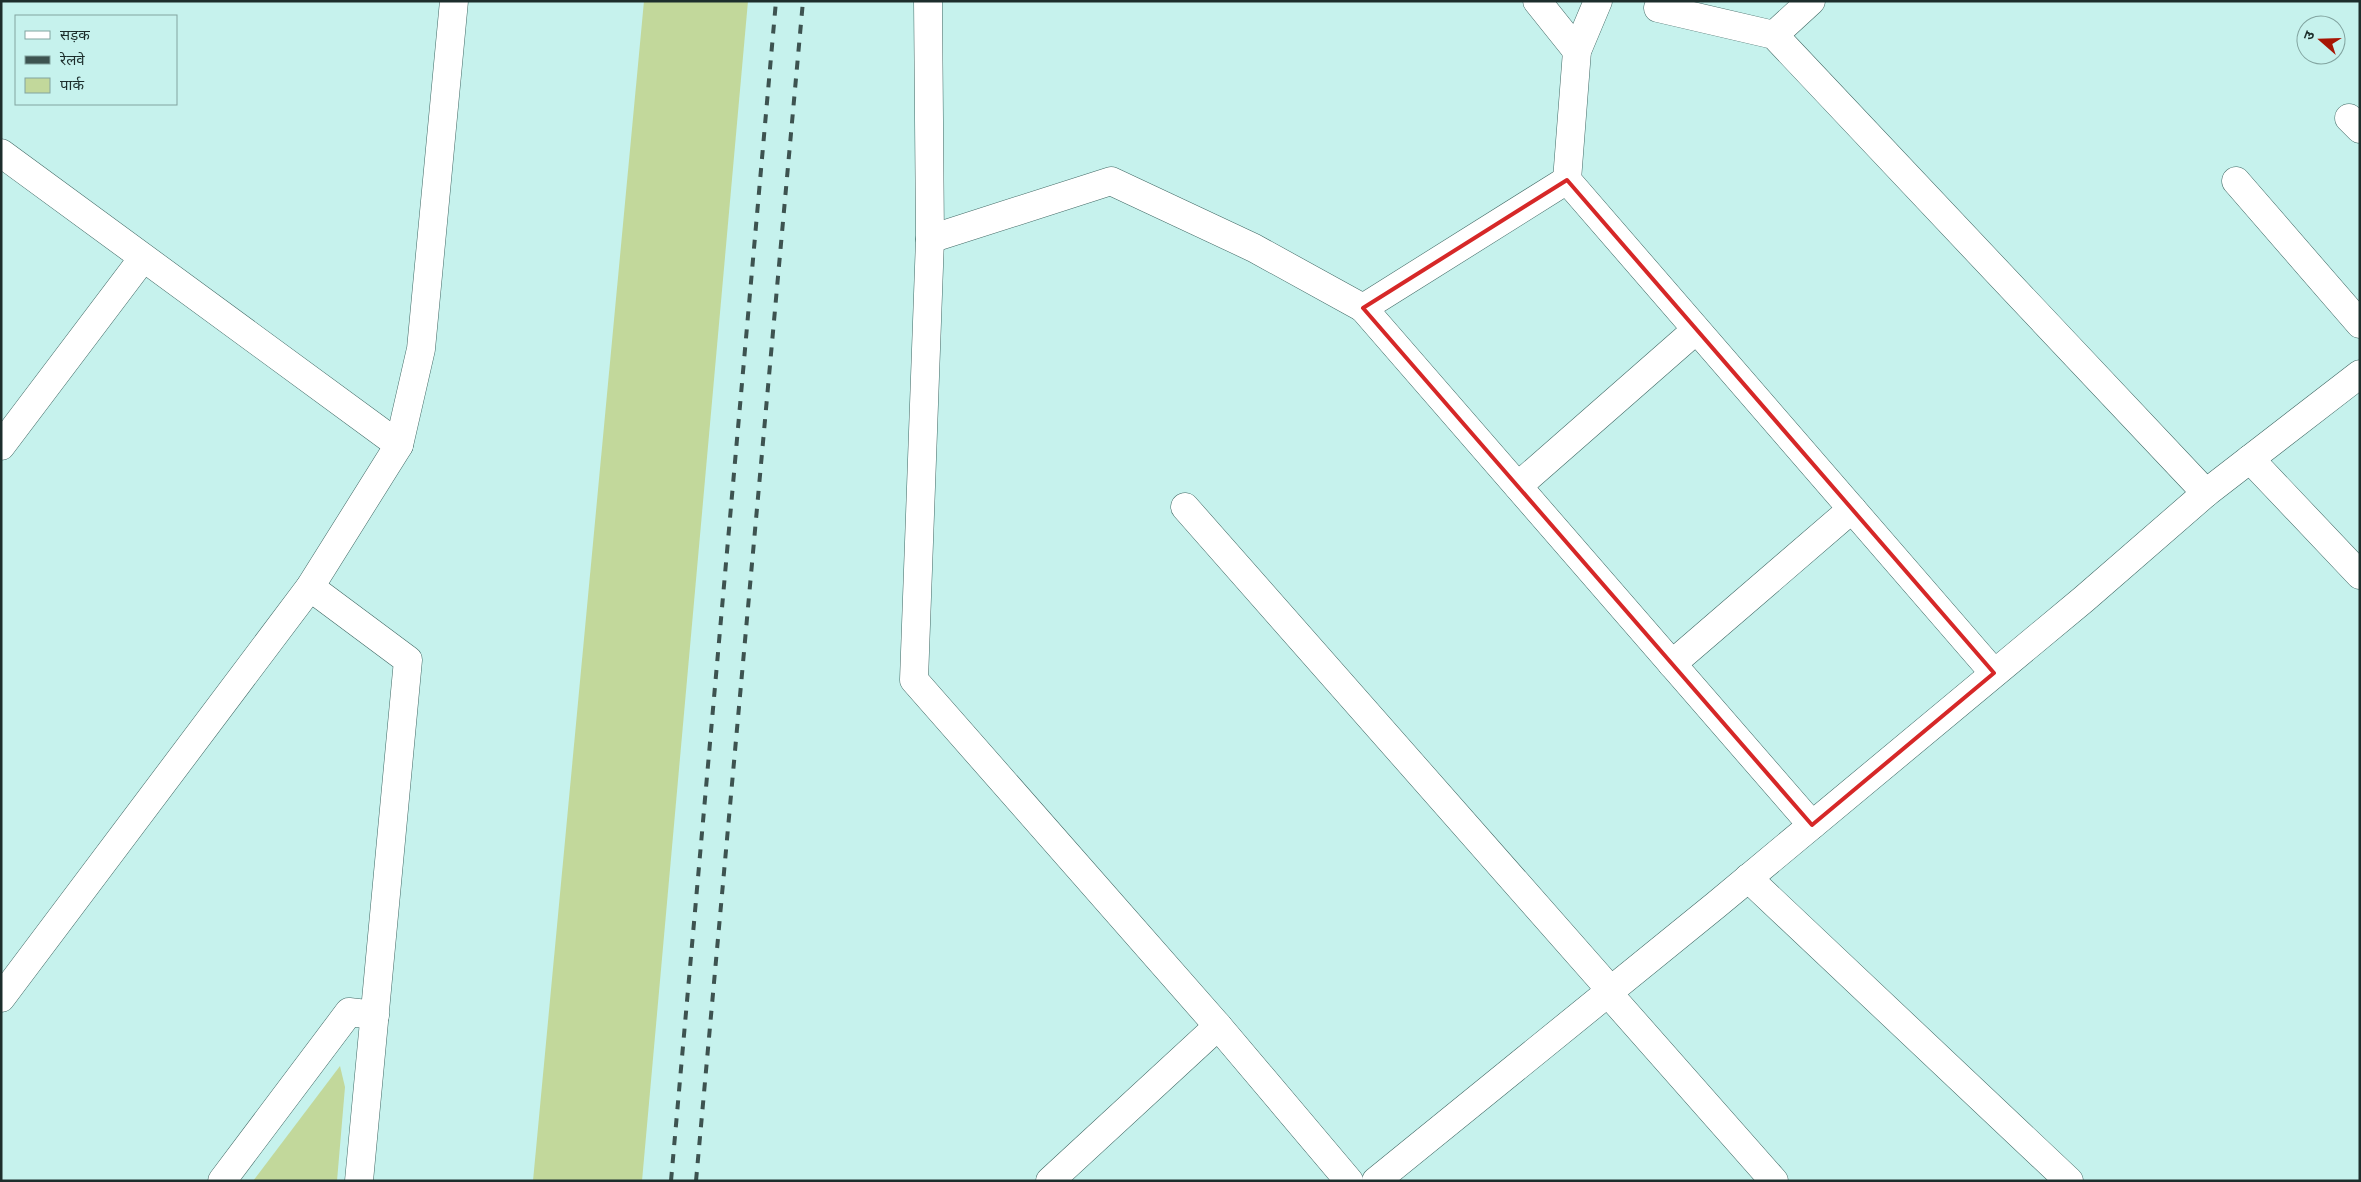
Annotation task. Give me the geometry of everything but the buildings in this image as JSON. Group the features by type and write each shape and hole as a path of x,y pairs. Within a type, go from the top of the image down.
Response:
{"street":[{"path":"928,1 930,239 914,680 1218,1026 1350,1181"},
{"path":"1537,1 1577,51"},
{"path":"1598,1 1577,51 1567,180 1994,673"},
{"path":"1774,35 1811,1"},
{"path":"1,998 310,587 399,446 422,349 451,2"},
{"path":"1658,8 1774,35 2206,493"},
{"path":"1,153 399,446"},
{"path":"1363,308 1567,180"},
{"path":"930,239 1111,181 1254,248 1363,308 1812,825"},
{"path":"2236,181 2360,324"},
{"path":"1,446 143,258"},
{"path":"1518,486 1696,330"},
{"path":"1376,1181 1812,825 2206,493 2360,374"},
{"path":"2250,459 2360,574"},
{"path":"1186,507 1607,986 1608,992 1774,1181"},
{"path":"1672,664 1852,509"},
{"path":"310,587 408,660 359,1181"},
{"path":"1748,878 2069,1181"},
{"path":"222,1181 349,1012 375,1015"},
{"path":"1050,1181 1218,1026"}],"highlighted area":[{"path":"1567,180 1994,673 1812,825 1363,308"}],"green space":[{"path":"644,1 748,1 642,1181 533,1181"},
{"path":"340,1066 345,1087 337,1181 253,1181"}],"railway":[{"path":"671,1181 776,1"},
{"path":"696,1181 803,1"}]}
